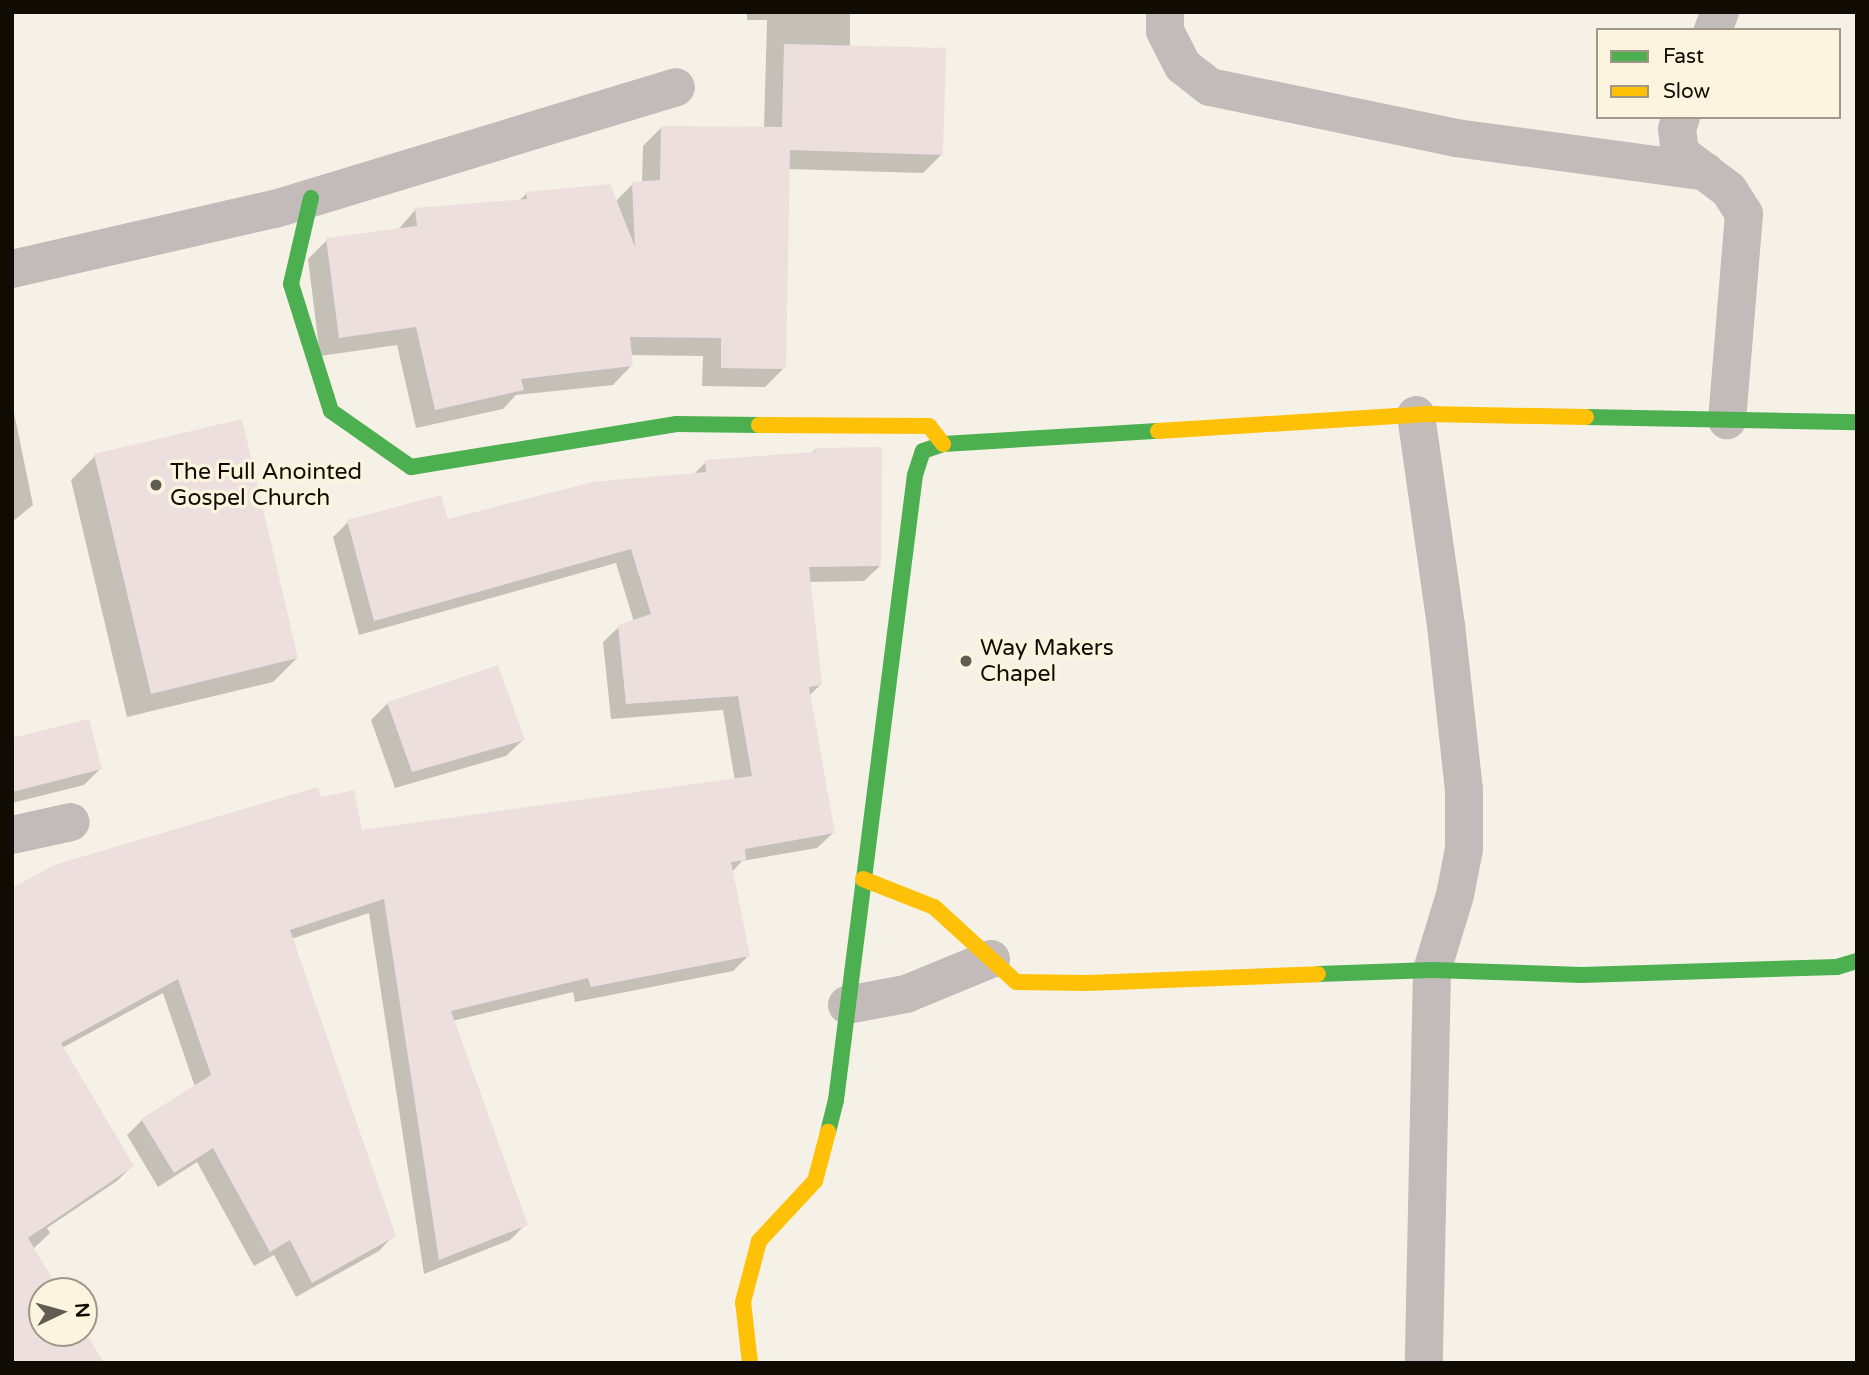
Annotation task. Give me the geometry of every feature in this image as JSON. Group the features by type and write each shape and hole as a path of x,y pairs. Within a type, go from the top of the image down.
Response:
{"street":[{"path":"1165,12 1165,31 1182,65 1210,88 1456,138 1706,172"},
{"path":"12,269 311,198 676,87"},
{"path":"1680,119 1677,129 1679,153 1729,190 1744,214 1727,420"},
{"path":"311,198 291,284 331,411 411,467 677,424 929,426 943,444"},
{"path":"1416,415 1446,625 1464,790 1464,849 1455,895 1432,970 1424,1363"},
{"path":"750,1363 743,1302 759,1241 815,1181 835,1100 915,475 923,451 943,444 1416,415 1857,422"},
{"path":"12,835 71,822"},
{"path":"863,878 934,907 1016,982 1087,983 1432,970 1582,975 1837,967 1857,961"},
{"path":"847,1004 906,994 991,958"}],"building":[{"path":"784,44 946,48 943,155 790,150 786,369 721,368 721,338 630,337 633,366 521,379 524,390 435,410 416,327 339,338 326,238 417,226 415,208 527,199 526,192 610,184 635,247 632,182 660,180 661,126 782,127"},
{"path":"242,419 298,658 151,694 94,454"},
{"path":"882,447 881,566 809,567 822,685 809,687 835,833 745,849 746,860 731,862 750,956 591,987 588,978 451,1011 528,1225 439,1260 384,899 290,930 396,1236 312,1283 290,1240 270,1252 213,1148 174,1173 141,1119 211,1075 178,979 61,1043 134,1166 28,1238 52,1277 28,1277 28,1347 94,1347 104,1363 12,1363 12,888 54,865 318,787 321,797 354,790 362,830 752,776 738,696 626,704 618,625 651,614 631,549 374,621 347,520 441,495 448,519 592,482 706,472 705,460 815,452 815,448"},
{"path":"498,665 525,740 412,772 387,702"},
{"path":"89,719 102,769 12,792 12,738"}],"traffic: fast":[{"path":"311,198 291,284 331,411 411,467 677,424 759,425"},
{"path":"1586,417 1857,422"},
{"path":"828,1132 836,1100 915,475 923,451 943,444 1158,431"},
{"path":"1318,974 1432,970 1582,975 1837,967 1857,961"}],"traffic: slow":[{"path":"1158,431 1427,414 1586,417"},
{"path":"759,425 929,426 943,444"},
{"path":"863,879 934,907 1016,982 1087,983 1318,974"},
{"path":"750,1363 743,1302 759,1241 815,1181 828,1132"}],"place":[{"name":"The Full Anointed Gospel Church","path":"156,485"},
{"name":"Way Makers Chapel","path":"966,661"}]}
